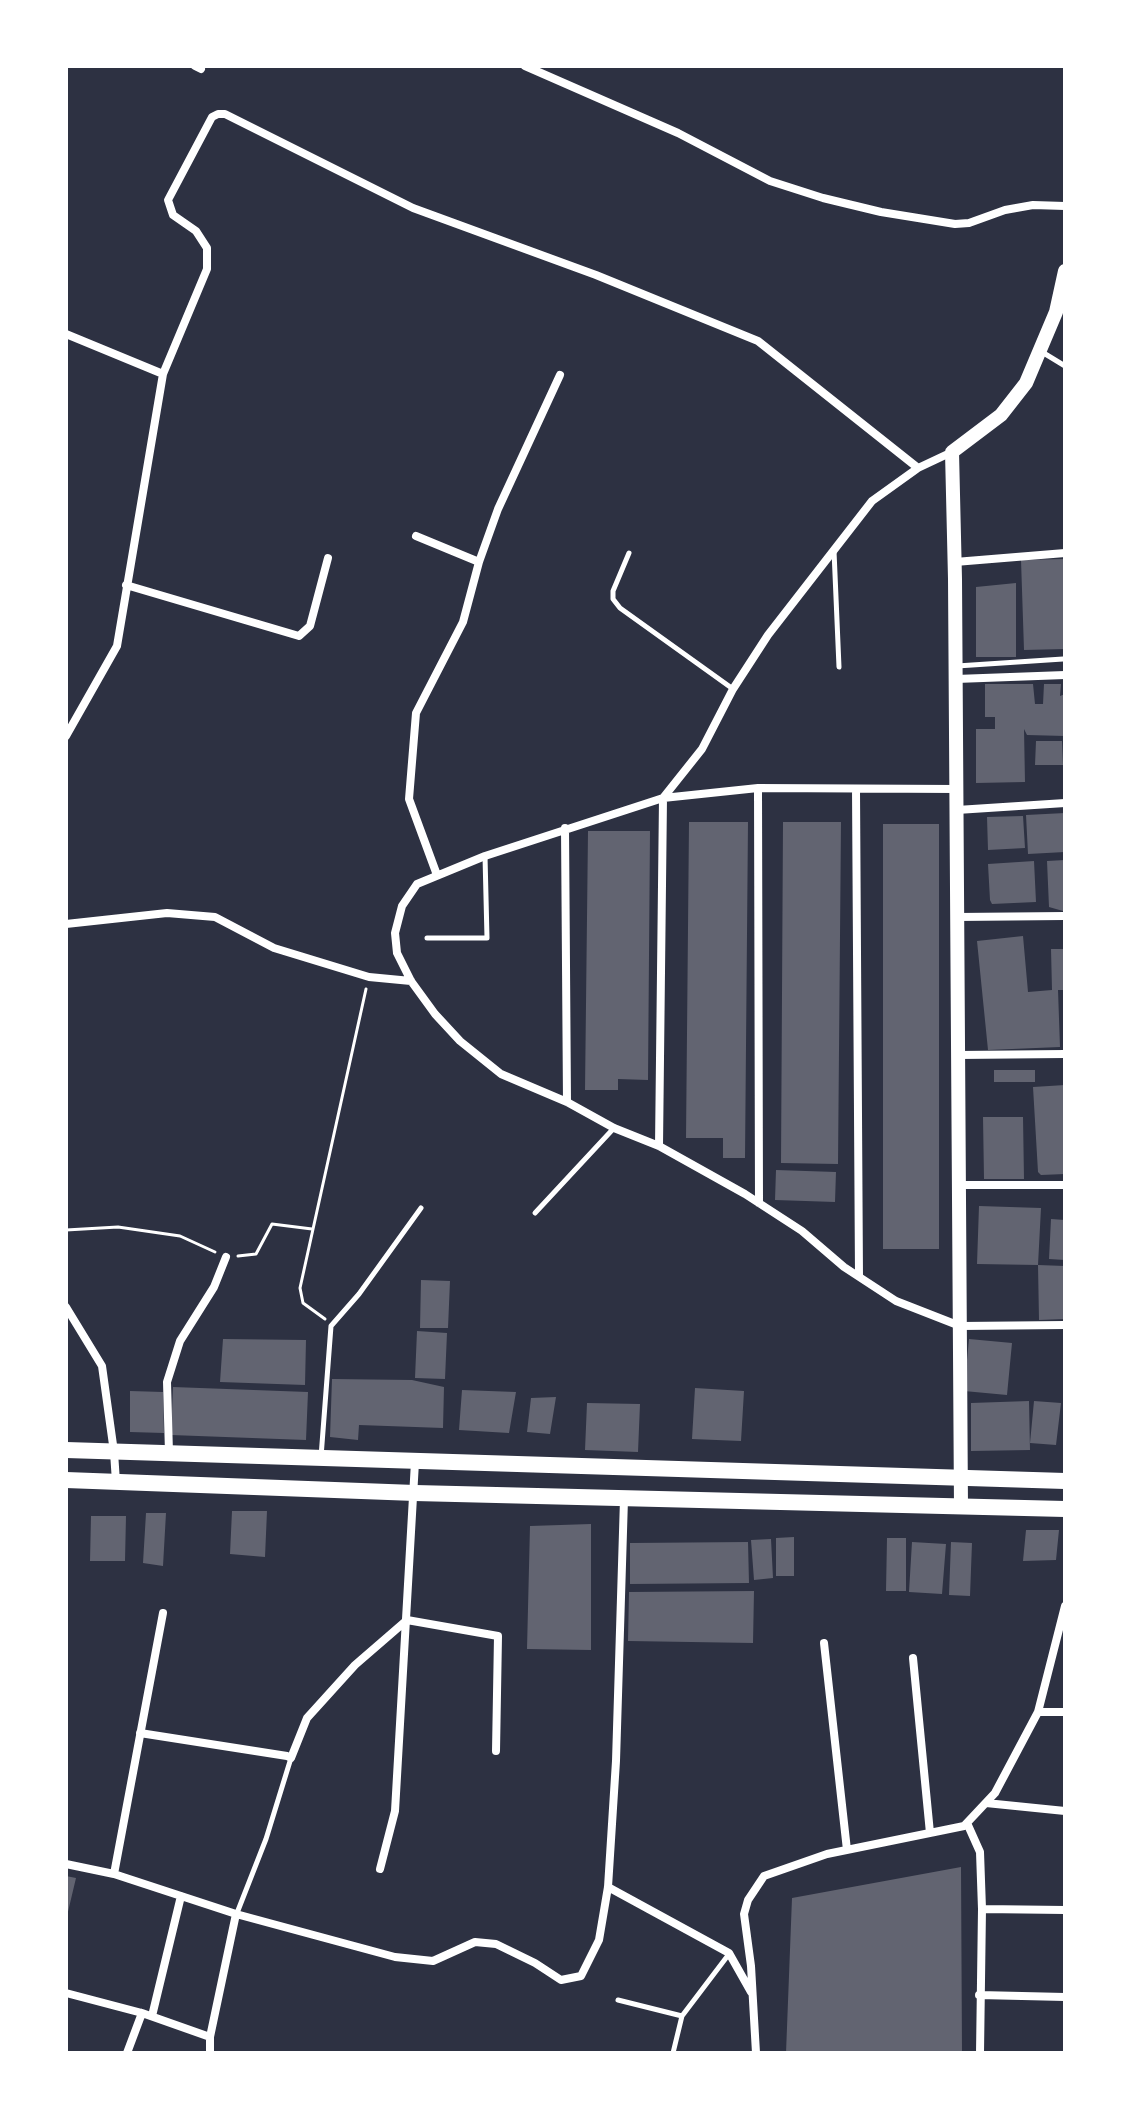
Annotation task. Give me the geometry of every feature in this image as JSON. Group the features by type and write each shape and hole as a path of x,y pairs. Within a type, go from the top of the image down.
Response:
{"main road":[{"path":"961,1507 952,452 1001,415 1026,383 1056,312 1065,271"},
{"path":"66,1450 1065,1481"},
{"path":"66,1480 415,1493 1065,1509"}],"street":[{"path":"525,66 678,133 770,181 823,198 881,212 955,224 1033,205 1065,206"},
{"path":"66,736 117,646 163,374 207,269 207,248 196,231 173,215 168,200 212,117 225,114 413,208 596,275 758,341 918,468"},
{"path":"66,334 163,374"},
{"path":"437,875 409,799 416,713 463,622 479,562 498,509 560,375"},
{"path":"659,1146 663,798 702,749 733,689 768,635 872,501 918,468 952,452"},
{"path":"416,536 479,562"},
{"path":"955,562 1065,553"},
{"path":"126,585 299,636 310,626 328,558"},
{"path":"956,673 1065,675"},
{"path":"957,789 758,788 663,798 565,828 417,884 402,906 395,933 397,953 411,981 435,1014 460,1041 501,1074 659,1146 759,1203 802,1231 844,1267 896,1301 960,1326 1065,1325"},
{"path":"758,788 759,1203"},
{"path":"856,789 859,1276"},
{"path":"957,810 1065,803"},
{"path":"565,828 567,1102"},
{"path":"66,924 167,913 215,917 274,948 369,977 411,981"},
{"path":"957,917 1065,916"},
{"path":"958,1055 1065,1054"},
{"path":"959,1185 1065,1185"},
{"path":"169,1454 167,1382 180,1341 214,1287 226,1257"},
{"path":"66,1307 102,1366 116,1482"},
{"path":"380,1869 395,1811 415,1462"},
{"path":"66,1864 114,1874 236,1914 395,1957 433,1961 475,1942 496,1944 561,1980 581,1976 599,1940 608,1887 616,1761 624,1499"},
{"path":"756,2053 744,1914 748,1900 764,1876 827,1854 964,1826 995,1793 1038,1712 1065,1606"},
{"path":"114,1874 163,1613"},
{"path":"407,1620 498,1636 496,1751"},
{"path":"140,1733 291,1758 307,1718 355,1665 407,1620"},
{"path":"824,1643 847,1850"},
{"path":"913,1658 930,1833"},
{"path":"1038,1712 1065,1712"},
{"path":"986,1803 1065,1811"},
{"path":"967,1823 980,1852 980,2053"},
{"path":"608,1887 729,1953 753,1996"},
{"path":"127,2053 147,2015 181,1896"},
{"path":"982,1909 1065,1910"},
{"path":"210,2053 210,2037 236,1914"},
{"path":"66,1993 147,2015 210,2037"},
{"path":"979,1995 1065,1997"}],"lane":[{"path":"1040,352 1065,366"},
{"path":"834,550 839,667"},
{"path":"629,553 613,591 613,599 620,608 733,689"},
{"path":"956,673 1063,659"},
{"path":"427,938 487,938 485,856"},
{"path":"535,1213 614,1128"},
{"path":"321,1458 331,1326 359,1294 421,1208"},
{"path":"236,1914 266,1839 291,1758"},
{"path":"673,2053 682,2016 729,1953"},
{"path":"618,2000 682,2016"}],"path":[{"path":"331,1326 303,1303 300,1288 369,977"},
{"path":"66,1230 118,1227 180,1236 226,1257 256,1254 272,1224 312,1229"}],"building":[{"path":"1065,559 1065,649 1024,650 1021,560"},
{"path":"1016,583 1016,657 976,657 976,587"},
{"path":"985,684 1033,684 1035,704 1043,704 1044,684 1061,684 1060,696 1065,694 1065,736 1027,735 1024,729 1025,782 976,783 976,729 995,729 995,717 985,717"},
{"path":"1036,741 1062,741 1063,765 1035,765"},
{"path":"1065,813 1065,852 1028,854 1026,815"},
{"path":"1023,816 1025,848 988,850 987,817"},
{"path":"689,822 748,822 745,1158 723,1158 723,1138 686,1138"},
{"path":"783,822 841,822 838,1164 781,1163"},
{"path":"883,824 939,824 939,1249 883,1249"},
{"path":"588,831 650,831 648,1080 618,1079 618,1090 585,1090"},
{"path":"1065,860 1063,911 1049,907 1047,861"},
{"path":"1034,861 1036,902 992,904 988,864"},
{"path":"1023,936 1028,992 1052,990 1051,949 1065,949 1065,990 1058,990 1060,1047 988,1050 977,941"},
{"path":"994,1070 1035,1070 1035,1082 994,1082"},
{"path":"1065,1085 1065,1174 1041,1175 1038,1172 1033,1087"},
{"path":"983,1117 1023,1117 1024,1179 984,1179"},
{"path":"776,1170 836,1172 835,1202 775,1200"},
{"path":"979,1206 1041,1208 1038,1265 977,1264"},
{"path":"1051,1219 1065,1220 1065,1260 1049,1259"},
{"path":"1038,1265 1065,1266 1065,1319 1039,1320"},
{"path":"421,1280 450,1281 448,1328 420,1328"},
{"path":"417,1331 447,1333 445,1379 415,1378"},
{"path":"223,1339 306,1340 305,1385 220,1382"},
{"path":"969,1339 1012,1343 1007,1395 964,1391"},
{"path":"332,1379 412,1380 444,1387 443,1428 359,1425 358,1440 330,1437"},
{"path":"173,1387 308,1392 306,1440 171,1435"},
{"path":"695,1388 744,1391 741,1441 692,1439"},
{"path":"462,1390 516,1392 509,1433 459,1430"},
{"path":"130,1391 163,1392 164,1433 130,1432"},
{"path":"556,1397 550,1434 527,1432 531,1398"},
{"path":"1029,1401 1030,1450 971,1451 971,1403"},
{"path":"1034,1401 1061,1403 1056,1445 1030,1443"},
{"path":"587,1403 640,1404 638,1452 585,1450"},
{"path":"232,1511 267,1511 265,1557 230,1554"},
{"path":"146,1513 166,1513 163,1566 143,1563"},
{"path":"91,1516 126,1516 125,1561 90,1561"},
{"path":"591,1524 591,1650 527,1649 530,1526"},
{"path":"1026,1530 1059,1530 1056,1560 1023,1561"},
{"path":"794,1537 794,1576 776,1576 776,1538"},
{"path":"887,1538 906,1538 906,1591 886,1591"},
{"path":"771,1539 773,1578 754,1580 751,1540"},
{"path":"748,1542 749,1583 630,1584 630,1543"},
{"path":"912,1542 946,1544 942,1594 909,1592"},
{"path":"951,1542 972,1543 970,1596 949,1595"},
{"path":"754,1591 753,1643 628,1641 629,1592"},
{"path":"961,1867 962,2053 786,2053 792,1898"},
{"path":"66,1876 76,1878 67,1916 66,1916"}]}
